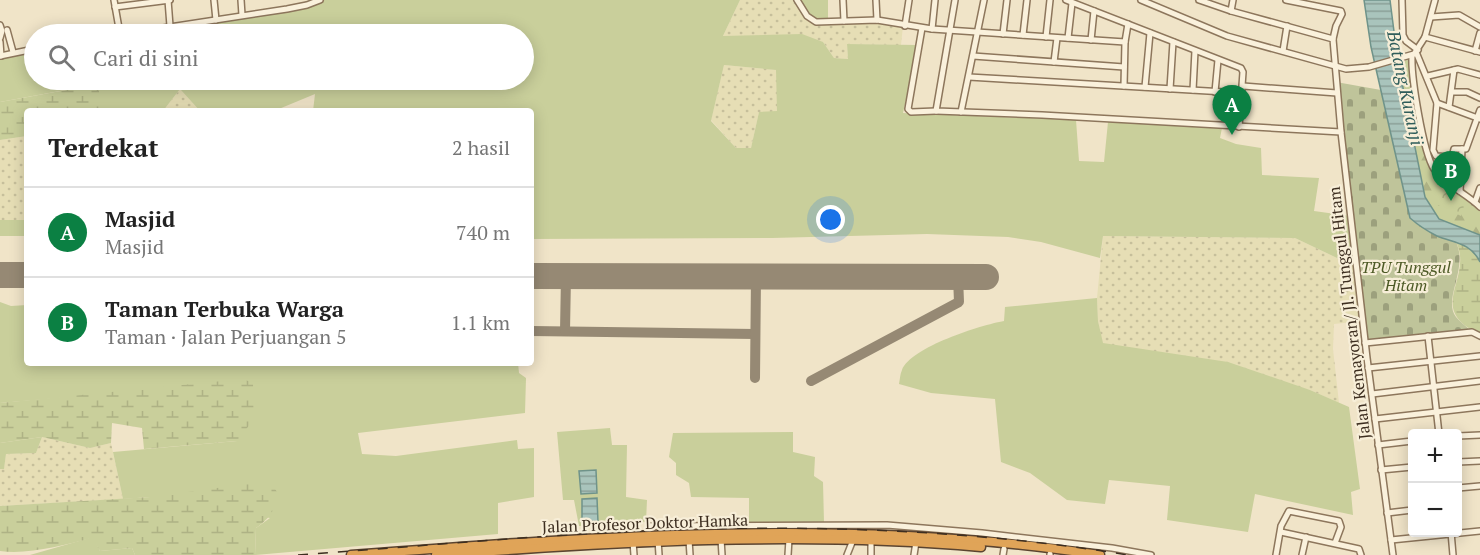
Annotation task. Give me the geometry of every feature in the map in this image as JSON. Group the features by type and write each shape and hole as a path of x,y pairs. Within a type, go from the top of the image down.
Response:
{"highway":[{"path":"765,536 867,533 1100,555"},
{"path":"765,536 789,539 853,540 867,533 916,542 980,544 1003,552 1056,555"},
{"name":"Jalan Profesor Doktor Hamka","path":"526,546 562,551 644,535 765,536"},
{"name":"Jalan Profesor Doktor Hamka","path":"526,546 765,536"},
{"path":"445,551 488,553 526,546"},
{"path":"351,555 433,553 526,546"}],"street":[{"path":"114,0 119,24"},
{"path":"115,7 125,3 169,0 170,24"},
{"path":"214,0 216,20"},
{"path":"242,0 242,15"},
{"path":"185,24 307,5 320,0"},
{"path":"797,0 807,16 814,22 877,20 932,29 1125,42"},
{"path":"843,0 844,21"},
{"path":"876,0 877,20"},
{"path":"905,26 909,0"},
{"path":"932,29 935,0"},
{"path":"936,111 955,0"},
{"path":"961,112 984,0"},
{"path":"1003,34 1007,0"},
{"path":"1023,35 1027,0"},
{"path":"1046,37 1050,0"},
{"path":"1141,0 1151,2 1204,28 1334,67 1357,69 1369,67 1402,59 1415,53"},
{"path":"1199,0 1333,39"},
{"path":"1231,11 1233,0"},
{"name":"Jalan Kemayoran/ Jl. Tunggul Hitam","path":"1286,0 1341,11 1342,14 1333,39 1334,67 1368,368 1393,555"},
{"path":"1402,0 1403,35 1428,76 1437,103 1435,155 1452,157 1454,149 1467,147 1480,110"},
{"path":"1435,0 1425,37 1415,53 1413,86 1429,160 1436,171 1478,205"},
{"path":"1068,38 1069,1 1241,68 1243,72 1239,127"},
{"path":"1091,40 1094,11"},
{"path":"1431,17 1458,15 1480,27"},
{"path":"1124,86 1125,42 1128,24"},
{"path":"0,25 2,31 0,56 24,50"},
{"path":"1283,51 1287,26"},
{"path":"922,28 908,109 911,112 961,112 1341,132"},
{"path":"7,30 14,52"},
{"path":"1145,87 1150,33"},
{"path":"1425,37 1478,51 1480,33"},
{"path":"1054,62 1057,38"},
{"path":"1170,89 1173,42"},
{"path":"1193,90 1194,51"},
{"path":"973,56 1124,67"},
{"path":"1215,92 1218,60"},
{"path":"1428,76 1462,69 1480,75"},
{"path":"1449,107 1454,70"},
{"path":"969,77 1215,92 1242,89 1337,93"},
{"path":"1452,92 1467,92 1480,98"},
{"path":"1437,103 1478,118"},
{"path":"1460,191 1462,149"},
{"path":"1478,205 1480,188"},
{"path":"1365,343 1472,332 1480,336"},
{"path":"1428,336 1439,429"},
{"path":"1368,368 1480,356"},
{"path":"1372,394 1480,381"},
{"path":"1375,419 1480,407"},
{"path":"1462,436 1480,435"},
{"path":"1378,445 1408,442"},
{"path":"1462,462 1480,461"},
{"path":"1381,470 1408,467"},
{"path":"1462,488 1480,486"},
{"path":"1276,555 1283,519 1289,511 1339,521 1341,527 1335,543"},
{"path":"1387,513 1408,511"},
{"path":"649,526 867,533 982,533 1113,548 1151,555"},
{"path":"1462,532 1480,531"},
{"path":"1281,532 1360,550 1361,555"},
{"path":"867,533 871,555"},
{"path":"1302,555 1306,537"},
{"path":"1391,540 1417,537"},
{"path":"1451,537 1453,555"},
{"path":"721,539 722,555"},
{"path":"788,555 789,539"},
{"path":"658,540 659,555"},
{"path":"689,540 690,555"},
{"path":"847,555 853,540"},
{"path":"633,542 634,555"},
{"path":"914,555 916,542"}],"shaded area":[{"path":"740,0 795,0 811,23 864,20 903,26 901,45 847,44 848,59 834,58 823,42 723,36"},
{"path":"724,65 777,70 777,112 759,112 751,148 736,148 711,120"},
{"path":"181,90 197,108 165,108"},
{"path":"24,136 24,220 0,220 0,140"},
{"path":"1103,236 1295,238 1356,267 1363,321 1334,324 1333,349 1339,403 1310,390 1102,343 1097,298"},
{"path":"42,437 90,448 111,443 123,499 0,506 0,469 4,468 6,454 36,453"}],"green space":[{"path":"323,0 740,0 723,36 802,34 823,42 834,58 848,59 847,44 918,45 903,113 1076,120 1079,161 1104,162 1108,122 1222,128 1220,138 1236,144 1261,148 1262,175 1319,178 1314,211 1350,216 1356,267 1295,238 1103,236 1100,258 1041,242 1008,237 927,234 772,238 534,239 534,108 313,108 315,94 281,108 197,108 181,90 534,90 534,24 210,24 313,4","holes":["724,65 776,70 777,111 759,112 751,148 736,148 711,121"]},
{"path":"795,0 828,0 828,22 811,23"},
{"path":"24,54 24,90 65,90 0,102 0,57"},
{"path":"1411,59 1419,109 1433,162 1480,200 1480,235 1439,219 1425,197 1398,63"},
{"name":"TPU Tunggul Hitam","path":"1336,82 1381,90 1410,218 1431,232 1455,240 1459,250 1460,261 1453,292 1453,310 1456,317 1470,330 1366,343"},
{"path":"66,90 99,90 99,108 24,108 24,136 0,140 0,102"},
{"path":"98,90 179,90 165,108 99,108"},
{"path":"1444,188 1466,199 1461,216 1434,203"},
{"path":"0,220 24,220 24,236 0,236"},
{"path":"1455,240 1473,252 1480,262 1480,334 1463,324 1455,314 1453,303 1460,267 1460,254"},
{"path":"1097,298 1098,321 1103,343 1228,362 1310,390 1349,407 1360,489 1351,492 1353,515 1255,494 1248,532 1167,520 1170,486 1109,480 1105,504 1067,500 1030,473 1001,462 995,399 931,393 899,384 902,370 918,353 964,332 1004,321 1005,307"},
{"path":"0,302 11,306 24,305 24,366 518,366 519,373 526,378 525,413 358,433 362,454 396,456 517,440 518,449 534,448 534,497 498,503 498,534 255,555 256,528 270,518 150,497 123,499 113,452 237,441 93,395 0,403"},
{"path":"243,379 253,383 254,419 237,441 144,449 142,428 112,423 111,443 90,448 42,437 0,443 0,403"},
{"path":"610,428 612,445 627,445 626,497 647,500 646,522 579,526 574,500 563,500 557,432"},
{"path":"793,432 793,452 815,457 814,476 823,482 824,522 749,522 749,498 691,497 689,483 676,475 676,463 669,457 673,433"},
{"path":"42,437 36,453 6,454 4,469 0,469 0,443"},
{"path":"270,481 277,492 276,499 271,513 256,528 255,555 135,555 132,548 100,551 92,538 34,550 0,551 0,506 150,497"},
{"path":"93,537 100,551 132,548 135,555 30,555"}],"water":[{"path":"1364,0 1390,0 1398,63 1425,197 1439,219 1480,235 1480,262 1467,247 1437,236 1410,218 1371,47"},
{"path":"596,470 597,493 581,494 579,471"},
{"path":"597,498 598,522 582,522 582,499"}],"taxiway":[{"path":"565,331 566,276"},
{"path":"755,378 756,277"},
{"path":"811,381 959,302 958,277"},
{"path":"534,331 755,334"}],"runway":[{"path":"0,275 24,275"},
{"path":"534,276 986,277"}],"railway":[{"path":"298,555 598,533 763,528 946,534 1068,546 1128,555"}],"place":[{"name":"Masjid","path":"1232,135"},
{"name":"Taman Terbuka Warga","path":"1451,201"}],"water label":[{"name":"Batang Kuranji","path":"1405,88"}]}
